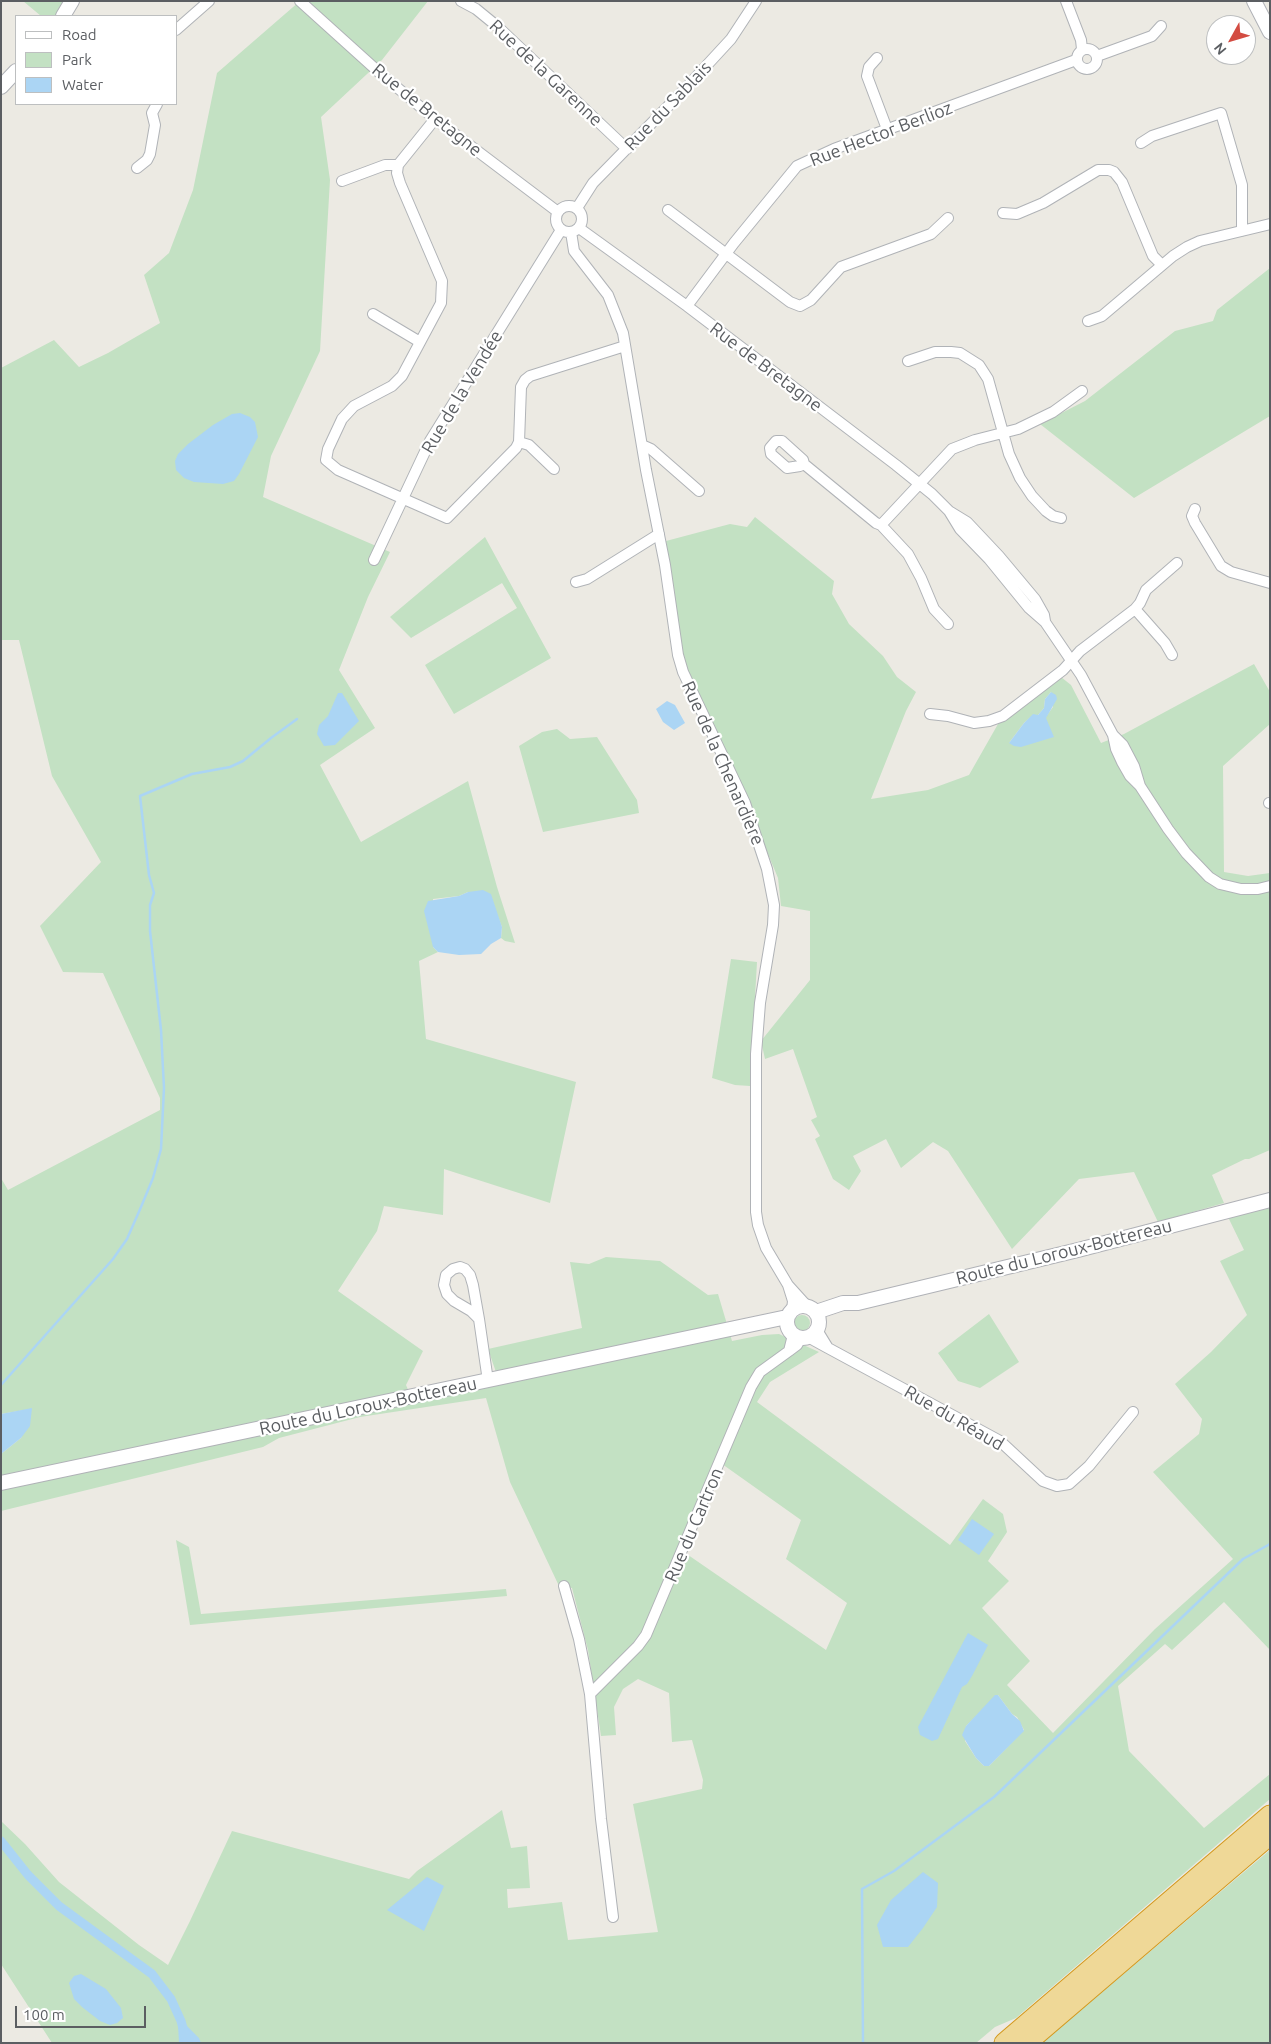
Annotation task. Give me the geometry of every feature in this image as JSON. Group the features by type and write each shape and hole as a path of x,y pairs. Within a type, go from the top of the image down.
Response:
{"highway":[{"path":"1004,2043 1270,1815"},
{"path":"1027,2043 1270,1835"}],"main road":[{"path":"63,15 72,1"},
{"path":"1254,1 1270,32"},
{"path":"2,86 15,72"},
{"name":"Route du Loroux-Bottereau","path":"1,1483 734,1329 803,1323 843,1303 858,1303 1078,1250 1270,1200"}],"street":[{"path":"178,28 209,1"},
{"name":"Rue de Bretagne","path":"300,1 434,119 558,212"},
{"name":"Rue de la Garenne","path":"461,1 476,9 498,27 627,149"},
{"name":"Rue du Sablais","path":"577,208 592,183 627,149 731,38 756,1"},
{"path":"1066,1 1081,40 1082,50"},
{"path":"1096,56 1152,36 1162,26"},
{"path":"1082,50 1092,50 1096,56 1095,65 1090,68 1081,67 1076,60 1082,50"},
{"path":"877,58 869,68 867,76 887,129"},
{"name":"Rue Hector Berlioz","path":"687,306 734,243 797,166 834,149 1076,60"},
{"path":"137,168 147,160 150,154 155,125 152,113 157,105"},
{"path":"1141,143 1152,136 1221,113 1242,185 1242,231"},
{"path":"434,119 398,165 397,173 442,281 441,303 402,376 392,386 354,406 342,419 328,449 326,460 338,470 447,518 516,448 519,442 521,387 525,380 530,376 625,346"},
{"path":"342,181 385,165 398,165"},
{"path":"1002,213 1017,214 1042,203 1098,170 1109,170 1114,172 1122,182 1153,256 1162,266"},
{"path":"566,206 577,208 582,218 570,230 556,222 558,212 566,206"},
{"path":"668,210 790,302 800,306 811,300 841,267 931,234 948,218"},
{"path":"1088,321 1102,316 1187,247 1200,241 1270,224"},
{"name":"Rue de Bretagne","path":"570,230 687,306 920,484 949,511 960,529 994,565 1029,608 1045,622 1071,660 1113,735 1116,749 1130,776 1140,786 1168,829 1191,858 1208,877 1220,884 1241,889 1258,889 1270,886"},
{"name":"Rue de la Chenardière","path":"570,230 575,254 598,281 613,304 620,324 659,534 678,655 683,672 744,803 765,861 774,905 773,925 760,1003 756,1054 756,1212 758,1225 766,1248 788,1285 803,1323"},
{"name":"Rue de la Vendée","path":"374,560 430,441 443,419 570,230"},
{"path":"373,314 420,342"},
{"path":"908,361 920,356 943,352 960,353 979,365 988,379 1009,454 1020,478 1032,496 1046,511 1053,516 1061,518"},
{"path":"881,525 958,446 1018,429 1048,415 1082,391"},
{"path":"519,442 529,445 554,469"},
{"path":"642,445 651,449 699,491"},
{"path":"804,464 876,523 881,525 908,554 934,609 948,624"},
{"path":"1195,509 1192,516 1195,523 1221,566 1231,572 1270,583"},
{"path":"576,582 587,579 659,534"},
{"path":"930,714 948,716 974,723 996,719 1010,712 1062,670 1080,651 1135,609 1146,590 1177,563"},
{"path":"1135,609 1166,643 1172,655"},
{"path":"480,1319 447,1294 444,1285 446,1275 453,1269 460,1267 465,1269 470,1275 480,1319 488,1381"},
{"name":"Rue du Réaud","path":"803,1323 828,1348 1000,1442 1043,1481 1057,1486 1069,1484 1089,1466 1133,1412"},
{"name":"Rue du Cartron","path":"590,1694 646,1636 750,1387 760,1372 789,1351 803,1323"},
{"path":"564,1586 579,1639 590,1694 601,1819 613,1917"}],"green space":[{"path":"23,1 66,1 57,15 40,15"},
{"path":"300,1 428,1 382,60 321,117 330,180 320,351 271,456 263,497 390,552 368,597 339,670 375,728 320,765 361,842 468,781 497,887 515,943 501,938 502,927 498,917 468,892 459,896 433,899 433,947 438,952 419,961 426,1039 576,1082 550,1203 444,1169 443,1215 384,1206 377,1231 338,1291 423,1351 406,1385 409,1392 497,1375 488,1349 582,1328 570,1262 589,1264 606,1257 660,1261 708,1295 718,1294 732,1341 762,1335 779,1334 819,1352 770,1382 757,1402 950,1545 983,1499 1003,1514 1007,1532 988,1561 1009,1581 982,1608 1030,1661 1007,1685 1053,1733 1155,1629 1233,1559 1153,1472 1199,1434 1202,1419 1175,1384 1211,1352 1247,1315 1220,1261 1244,1250 1228,1217 1270,1208 1270,1650 1224,1602 1172,1650 1165,1644 1118,1686 1129,1751 1204,1828 1270,1774 1270,1799 1016,2018 995,2027 976,2043 52,2043 1,1964 1,1821 25,1844 59,1882 139,1945 168,1965 232,1831 409,1879 417,1871 502,1810 511,1848 527,1846 530,1888 507,1889 508,1908 562,1902 568,1940 658,1932 633,1804 702,1789 703,1780 692,1740 672,1742 669,1693 638,1679 623,1689 614,1707 616,1735 601,1736 588,1650 572,1588 559,1586 510,1482 486,1398 360,1417 279,1438 263,1447 1,1511 1,1454 21,1438 31,1409 1,1414 1,1178 8,1190 160,1110 160,1098 103,973 63,972 40,926 101,862 52,776 19,640 1,640 1,368 54,340 79,367 108,353 160,323 144,275 169,253 193,190 217,73","holes":["715,1459 801,1520 786,1559 847,1603 826,1650 678,1548","998,1695 1012,1714 1017,1717 1024,1730 989,1766 984,1766 976,1758 965,1741 966,1726"]},
{"path":"1270,268 1270,416 1134,498 1040,424 1085,401 1175,331 1213,321 1217,310"},
{"path":"755,517 834,581 832,594 849,624 883,656 897,677 916,692 906,711 871,799 928,790 969,775 998,724 1061,677 1071,685 1101,743 1124,734 1254,664 1270,692 1270,724 1223,766 1224,872 1248,876 1270,873 1270,1150 1245,1159 1212,1175 1224,1203 1158,1222 1134,1172 1079,1179 1012,1249 948,1151 933,1142 901,1168 886,1139 853,1156 861,1171 849,1190 833,1179 815,1139 820,1136 811,1120 817,1117 793,1049 765,1059 761,1041 810,980 810,911 781,906 778,878 731,765 683,660 666,541 730,524 747,527","holes":["1051,692 1053,707 1045,718 1009,743 1024,723 1033,715 1038,715 1044,708 1045,699"]},
{"path":"485,537 551,658 454,714 425,665 517,608 502,583 411,638 390,617"},
{"path":"557,729 570,739 597,737 637,800 639,813 543,832 519,746 542,732"},
{"path":"731,959 757,962 750,1086 735,1085 712,1078"},
{"path":"989,1314 1019,1362 980,1388 958,1381 938,1353"},
{"path":"802,1315 808,1317 810,1323 808,1329 802,1331 796,1329 794,1323 796,1317"},
{"path":"176,1540 189,1547 201,1614 506,1589 507,1596 190,1625"},
{"path":"1270,1850 1270,2043 1042,2043 1120,1977"}],"water":[{"path":"240,413 250,417 255,422 258,437 234,481 223,484 194,482 184,478 176,470 175,461 178,454 213,425 232,414"},
{"path":"1051,692 1056,695 1057,699 1046,718 1054,737 1021,747 1009,743 1033,714 1038,715 1044,708 1045,699"},
{"path":"338,693 342,693 359,721 335,745 324,746 317,734 319,725 328,716"},
{"path":"667,701 675,705 685,723 674,730 663,722 656,709"},
{"path":"483,890 491,894 502,927 501,938 491,944 481,954 459,955 438,952 433,947 424,911 428,901"},
{"path":"32,1408 30,1426 21,1438 1,1454 1,1414"},
{"path":"972,1519 994,1534 979,1555 958,1540"},
{"path":"968,1633 988,1645 972,1676 967,1684 962,1687 938,1739 932,1741 920,1735 918,1727"},
{"path":"995,1695 998,1695 1012,1714 1020,1721 1024,1731 989,1766 984,1766 976,1758 962,1735 966,1726"},
{"path":"923,1872 938,1883 937,1907 908,1947 883,1947 877,1925 891,1900"},
{"path":"427,1877 444,1886 424,1931 387,1910"},
{"path":"81,1974 106,1989 121,2008 123,2018 117,2023 110,2025 100,2021 74,1999 69,1983 74,1976"},
{"path":"184,2023 199,2038 201,2043 179,2043 178,2024"}],"waterway":[{"path":"1,1385 113,1259 127,1239 153,1178 161,1149 164,1088 161,1030 150,931 150,905 154,893 149,875 140,796 192,774 230,767 243,761 297,719"},
{"path":"863,2043 862,1889 894,1871 994,1797 1243,1559 1270,1544"},
{"path":"1,1841 28,1875 59,1906 152,1974 171,1999 181,2021 186,2039 184,2043"}]}
